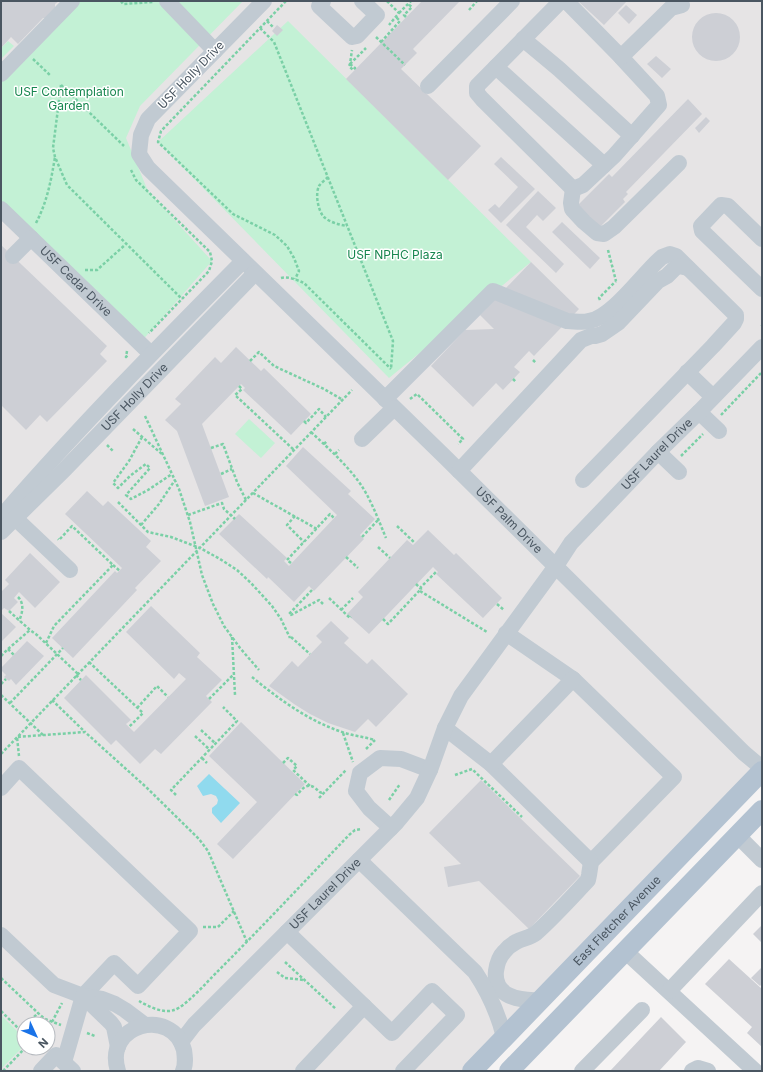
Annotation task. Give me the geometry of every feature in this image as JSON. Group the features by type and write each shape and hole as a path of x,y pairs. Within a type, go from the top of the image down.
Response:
{"main road":[{"name":"East Fletcher Avenue","path":"472,1071 762,770"},
{"path":"509,1071 762,810"},
{"path":"625,951 625,939 628,929 650,906 669,879 686,849"}],"street":[{"path":"1,74 72,1"},
{"path":"167,1 215,50"},
{"name":"USF Holly Drive","path":"8,517 71,463 255,273 148,168 139,154 141,135 148,119 264,1"},
{"path":"323,1 319,6 352,37 358,36 377,15 362,1"},
{"path":"428,86 512,1"},
{"path":"561,1 477,86 477,93 573,189"},
{"path":"566,1 657,96 659,105 604,165 583,185 573,189"},
{"path":"621,57 671,8 682,5"},
{"path":"523,39 559,69 632,136"},
{"path":"496,67 604,165"},
{"path":"573,189 571,203 572,209 584,222 598,233 604,234 614,227 678,163"},
{"path":"762,239 728,206 721,206 701,226 702,231 762,289"},
{"name":"USF Cedar Drive","path":"1,209 33,231 151,354"},
{"path":"13,256 33,231"},
{"path":"362,439 390,404 493,291 567,321 590,321 605,314 662,257 670,254 676,256 736,315 736,319 734,323 583,480"},
{"name":"USF Holly Drive","path":"1,532 8,517 54,457 151,354 243,261"},
{"path":"459,470 581,340 602,334 618,323 658,281 667,276 674,269 679,266 688,268"},
{"name":"USF Palm Drive","path":"255,273 459,470 762,770"},
{"name":"USF Laurel Drive","path":"181,1042 194,1025 397,822 417,798 430,770 445,728 461,696 556,566 571,543 658,452 762,347"},
{"path":"687,372 712,397"},
{"path":"699,412 714,426"},
{"path":"658,452 680,465"},
{"path":"8,517 70,570"},
{"path":"506,633 573,679 674,777 591,862 588,880 558,912 530,937 516,942 504,952 498,961 496,981 498,986 507,995 529,1000 540,1000"},
{"path":"491,764 573,679"},
{"path":"445,728 491,764 591,862"},
{"path":"391,828 369,808 356,791 360,774 380,758 401,759 430,770"},
{"path":"1,788 20,768 190,931 138,986 114,963 83,996 74,1028 68,1067"},
{"path":"737,835 762,860"},
{"path":"359,860 475,972 484,986 499,1017 504,1037"},
{"path":"669,991 762,893"},
{"path":"287,932 392,1033 432,991 457,1015 403,1071"},
{"path":"1,935 54,985 83,996 102,999 115,1004 145,1025"},
{"path":"625,951 755,1071"},
{"path":"83,996 114,1027 118,1048"},
{"path":"302,1071 364,1006"},
{"path":"582,1071 642,1010"},
{"path":"118,1071 116,1058 118,1048 123,1038 132,1030 145,1025 154,1025 166,1028 176,1035 181,1042 185,1056 183,1071"},
{"path":"41,1071 56,1056 68,1067"},
{"path":"692,1071 698,1068 708,1071"}],"path":[{"path":"286,1 161,131 158,142 233,214 275,235 286,246 294,258 299,271 295,279"},
{"path":"399,14 411,1"},
{"path":"468,10 477,1"},
{"path":"406,17 404,15 412,7 408,4"},
{"path":"381,42 385,36 400,22 396,17"},
{"path":"267,21 274,28"},
{"path":"260,28 274,42 393,341 390,374"},
{"path":"376,37 405,65"},
{"path":"346,68 350,65 352,46"},
{"path":"36,62 51,76"},
{"path":"350,65 355,69"},
{"path":"124,146 61,85 53,148 55,157 67,186 182,299"},
{"path":"33,231 43,210 50,187 55,157"},
{"path":"328,177 319,186 317,196 319,206 324,217 335,223 347,226"},
{"path":"82,270 97,270 126,244"},
{"path":"599,298 617,282 608,250"},
{"path":"148,335 209,271 212,261"},
{"path":"284,277 295,279 304,283 391,369"},
{"path":"250,361 259,352 274,366 324,389 343,400"},
{"path":"533,360 536,363"},
{"path":"680,465 762,372"},
{"path":"513,379 516,382"},
{"path":"239,386 242,389 235,395 294,450"},
{"path":"1,754 352,390"},
{"path":"410,399 416,394 463,439 458,444"},
{"path":"304,421 306,423 319,410 326,417"},
{"path":"145,416 179,489 188,515 202,575 213,604 224,626 259,670"},
{"path":"133,429 164,456"},
{"path":"311,432 335,454 358,482 370,500 386,538"},
{"path":"142,437 129,461 113,484 118,488 130,476 146,464 150,468 126,495 131,499 172,474"},
{"path":"324,444 327,441"},
{"path":"106,444 113,451"},
{"path":"211,448 223,444 237,482 246,500"},
{"path":"335,454 339,450"},
{"path":"221,474 232,469"},
{"path":"141,525 159,504 175,480"},
{"path":"253,493 317,528"},
{"path":"118,502 148,532 171,537 200,548 237,570 251,583 281,619 290,637 310,654"},
{"path":"188,515 215,504 222,503 224,509 235,519"},
{"path":"291,563 287,560 330,514 334,518"},
{"path":"295,516 287,525 304,542"},
{"path":"362,537 379,519"},
{"path":"398,526 415,543"},
{"path":"82,536 84,532"},
{"path":"378,546 390,558"},
{"path":"346,557 358,568"},
{"path":"113,565 120,571"},
{"path":"383,619 388,624 437,571"},
{"path":"416,584 420,590 487,632"},
{"path":"312,590 289,614 291,615 319,600 323,604"},
{"path":"18,597 22,604 22,616 19,622"},
{"path":"329,598 350,618 351,617"},
{"path":"341,610 353,598"},
{"path":"497,604 504,610"},
{"path":"8,611 19,622 37,634 58,654 81,680"},
{"path":"1,656 30,630"},
{"path":"232,637 235,695"},
{"path":"10,703 63,648"},
{"path":"8,649 14,655"},
{"path":"89,662 143,713 129,727"},
{"path":"209,699 234,674"},
{"path":"252,677 291,707 316,722 343,732 375,740"},
{"path":"1,684 6,679"},
{"path":"137,708 157,686 168,697"},
{"path":"1,695 43,735"},
{"path":"1,700 6,700"},
{"path":"52,700 146,787 199,839 208,851 247,942"},
{"path":"176,795 171,790 227,734 237,721 223,707"},
{"path":"201,730 216,744"},
{"path":"17,737 85,732"},
{"path":"343,732 353,763"},
{"path":"195,736 210,750"},
{"path":"17,737 20,761"},
{"path":"202,758 207,763"},
{"path":"283,763 288,758 297,766 293,770 310,786 315,788 320,793 324,793"},
{"path":"455,775 472,769 524,818"},
{"path":"389,800 400,784"},
{"path":"295,794 297,795 305,786 310,786"},
{"path":"133,999 151,1007 164,1010 172,1011 178,1008 197,992 247,942 349,835 355,830 362,829"},
{"path":"198,928 218,927 234,911"},
{"path":"286,962 336,1009"},
{"path":"277,972 285,978 305,980"},
{"path":"1,978 42,1016"},
{"path":"55,1016 64,999"},
{"path":"1,1011 16,1026"},
{"path":"35,1016 38,1013"},
{"path":"56,1023 95,1036"},
{"path":"3,1071 18,1056"}],"shaded area":[{"path":"1,1 762,1 762,763 464,1071 1,1071"}],"green space":[{"name":"USF Contemplation Garden","path":"69,1 243,1 140,106 126,138 148,191 212,261 140,343 1,204 1,72"},
{"name":"USF NPHC Plaza","path":"288,21 531,262 389,378 158,142"},
{"path":"8,41 14,46 1,59 1,48"},
{"path":"249,419 275,443 261,458 235,434"},
{"path":"1,1015 16,1030 16,1054 1,1069"}],"water":[{"path":"209,774 240,803 221,823 212,813 212,808 217,804 218,800 216,796 211,794 203,796 197,786"}],"building":[{"path":"1,1 59,1 55,4 55,9 47,18 43,18 18,44 11,37 1,48"},
{"path":"422,1 460,1 413,49 417,53 401,69 481,146 448,180 346,79"},
{"path":"578,1 627,1 604,25"},
{"path":"626,5 637,15 629,24 618,13"},
{"path":"711,13 721,13 730,17 736,23 739,28 739,46 730,57 721,61 711,61 702,57 696,51 692,42 692,32 696,23 702,17"},
{"path":"277,25 283,30 277,36 272,31"},
{"path":"656,56 671,69 662,78 647,64"},
{"path":"688,99 702,114 626,192 628,194 623,199 625,202 597,230 575,208 609,174 612,177"},
{"path":"706,117 710,121 699,133 695,128"},
{"path":"501,157 535,189 501,223 488,210 495,204 499,208 518,187 494,164"},
{"path":"538,191 556,208 543,221 537,215 526,227 564,264 556,273 506,225"},
{"path":"562,222 600,258 590,269 552,232"},
{"path":"1,245 107,346 100,354 107,361 47,422 40,415 26,430 1,405"},
{"path":"531,262 579,309 534,356 529,351 514,367 520,372 503,390 496,383 473,407 431,366 465,330 494,329 480,315"},
{"path":"236,347 261,371 264,368 311,414 291,435 243,390 245,388 241,384 202,424 229,497 205,506 177,431 165,420 181,404 175,399 215,357 221,363"},
{"path":"303,447 351,491 348,494 375,519 360,535 364,539 314,591 309,586 294,602 219,534 239,514 287,558 284,561 289,566 337,515 286,466"},
{"path":"87,491 103,506 108,501 151,541 146,547 161,561 135,588 137,590 73,658 52,638 115,571 117,573 122,568 65,514"},
{"path":"428,530 454,555 456,553 502,598 483,618 436,574 438,572 433,567 369,634 347,614 363,597 358,592 407,540 413,545"},
{"path":"30,553 60,582 35,608 19,592 14,598 18,602 9,611 4,608 1,611 1,592 9,584 5,580"},
{"path":"151,606 200,653 197,657 222,680 206,696 212,702 161,754 155,749 140,764 116,740 111,745 64,698 86,675 131,720 126,724 134,732 186,679 179,673 174,679 126,632"},
{"path":"1,613 16,627 1,642"},
{"path":"331,621 349,638 344,643 367,664 372,659 408,694 376,727 368,719 355,732 328,723 294,704 269,686 292,661 298,667 322,642 316,636"},
{"path":"27,641 44,656 16,685 11,679 9,681 4,677 6,675 1,668"},
{"path":"241,722 305,784 233,859 217,844 257,802 209,756"},
{"path":"481,780 580,876 529,929 479,881 448,887 444,867 461,864 429,833"},
{"path":"762,925 762,943 753,934"},
{"path":"729,959 762,989 762,1047 747,1033 752,1027 705,984"},
{"path":"762,967 762,984 760,986 751,978"},
{"path":"661,1017 686,1042 659,1071 610,1071"}]}
